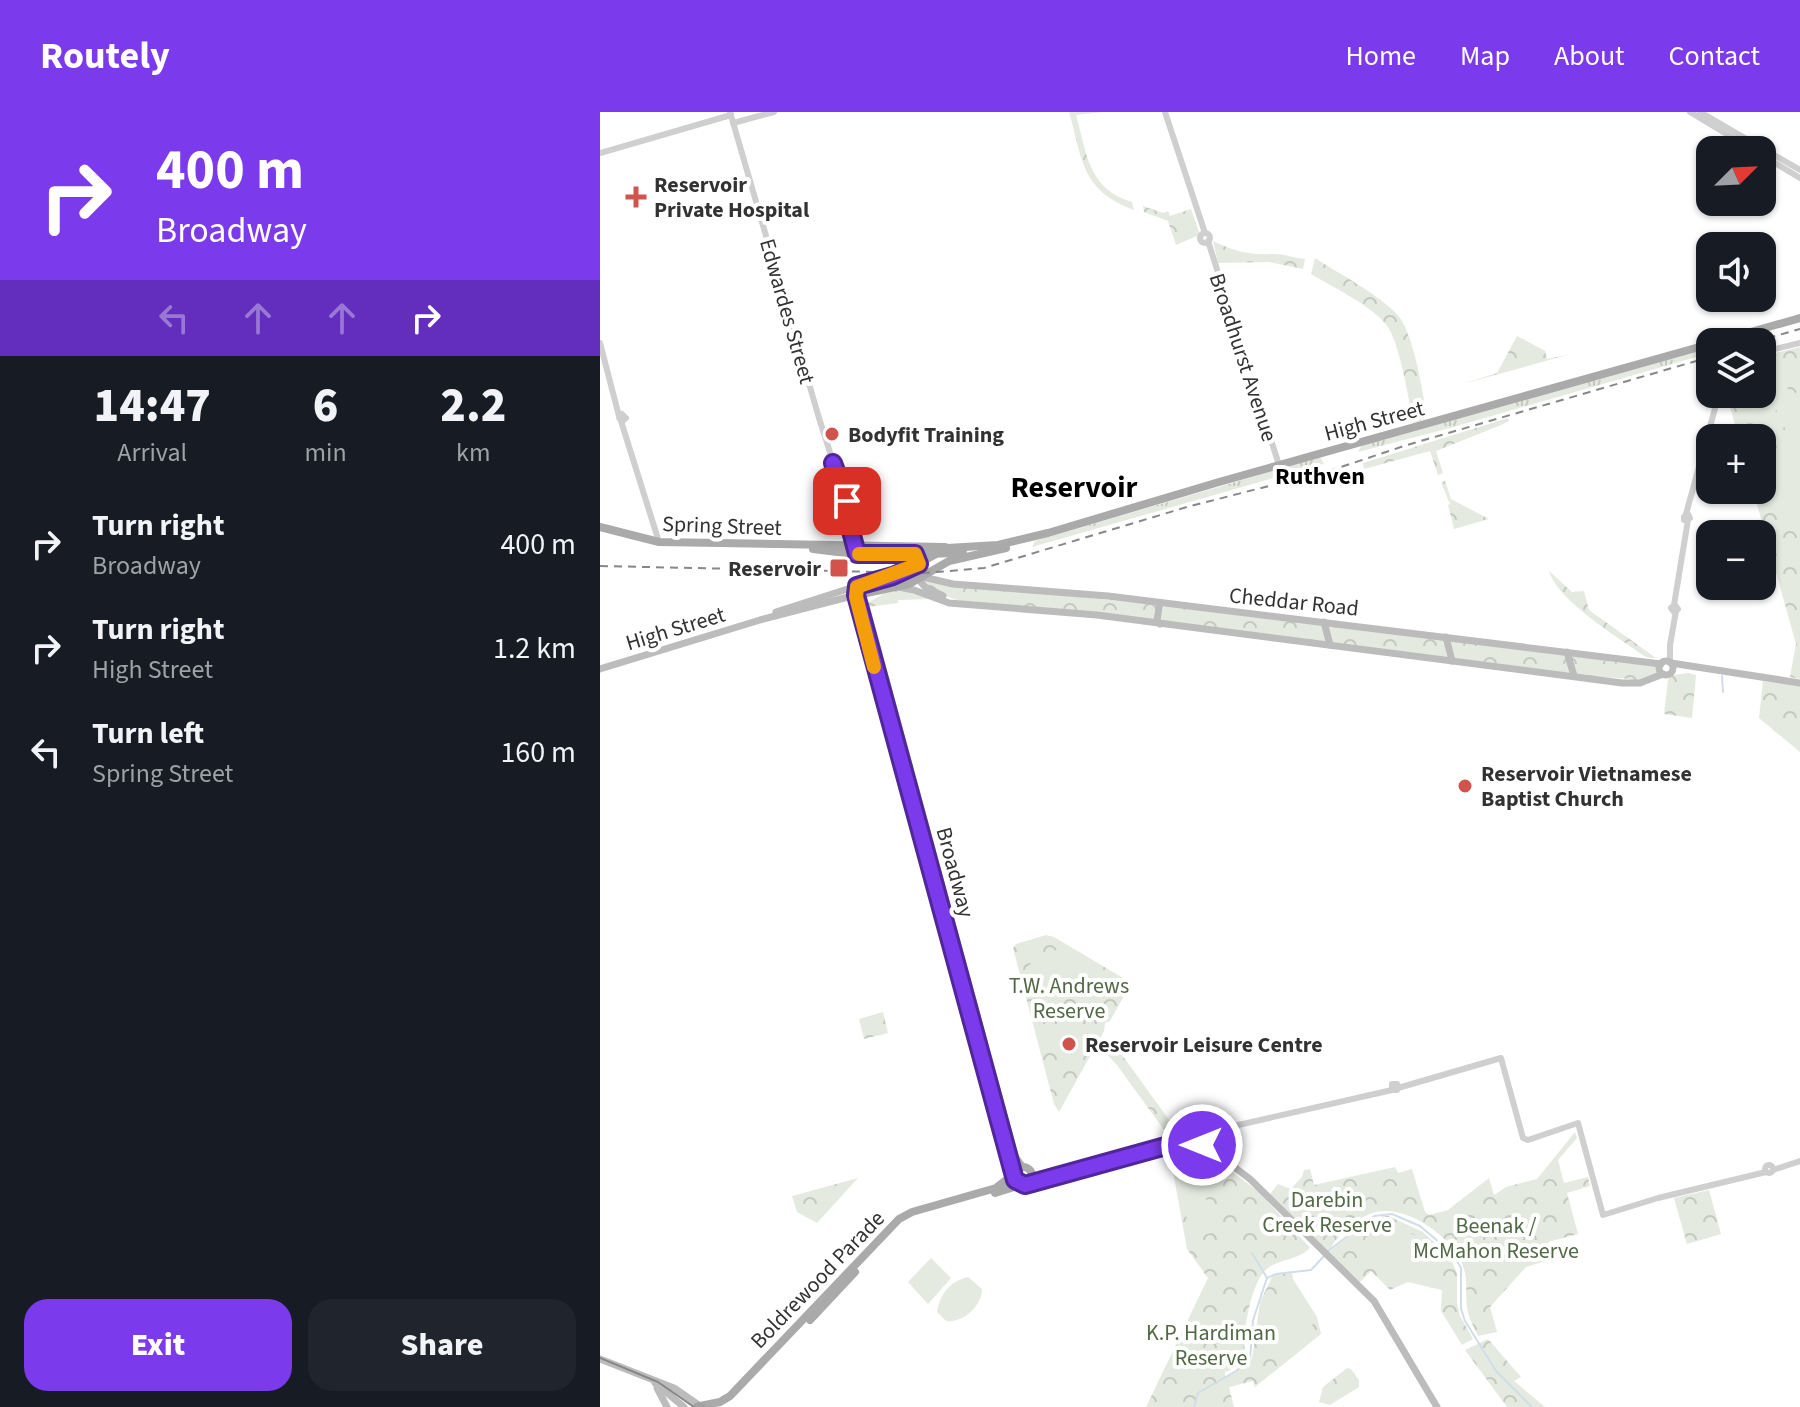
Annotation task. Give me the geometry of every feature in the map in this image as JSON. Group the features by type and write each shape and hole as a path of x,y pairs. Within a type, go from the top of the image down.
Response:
{"main road":[{"path":"1765,328 1800,318"},
{"name":"High Street","path":"858,590 954,547 998,545 1048,533 1696,348"},
{"name":"Spring Street","path":"600,527 657,542 798,545 911,554 988,552"},
{"name":"High Street","path":"600,669 785,610 858,590 894,588 920,578 949,561 1048,533"},
{"path":"871,546 875,550 911,554 919,564 920,578"},
{"name":"Spring Street","path":"858,550 871,546 954,547"},
{"path":"928,547 937,553 940,560 933,575 936,580"},
{"name":"High Street","path":"870,583 920,578"},
{"name":"Cheddar Road","path":"920,578 1067,591 1799,681"},
{"name":"Cheddar Road","path":"920,578 929,590 959,603"},
{"path":"865,604 894,588"},
{"name":"Cheddar Road","path":"894,588 913,589 944,602 1045,609 1636,684 1667,666"},
{"name":"Broadway","path":"858,590 865,604 870,636"},
{"name":"Broadway","path":"858,590 1017,1172 1015,1180 1021,1185"},
{"path":"1160,603 1157,620 1160,624"},
{"path":"1324,622 1330,645"},
{"path":"1446,637 1452,661"},
{"path":"1567,652 1574,676"},
{"path":"1017,1172 1027,1168 1031,1177 1044,1177 1200,1137 1208,1149 1250,1179 1369,1297 1436,1407"},
{"name":"Boldrewood Parade","path":"996,1190 1017,1172"},
{"name":"Boldrewood Parade","path":"721,1407 730,1404 899,1219 912,1212 1021,1185 1031,1177"},
{"name":"Boldrewood Parade","path":"700,1407 729,1398 783,1345"},
{"path":"600,1359 680,1391 700,1407"},
{"path":"651,1381 667,1407"},
{"path":"651,1381 684,1407"}],"street":[{"path":"733,123 774,112"},
{"name":"Broadhurst Avenue","path":"1165,112 1203,233 1210,236 1207,242 1209,250 1279,465"},
{"path":"1690,112 1700,114 1800,170"},
{"path":"600,153 730,113"},
{"name":"Edwardes Street","path":"730,113 858,550"},
{"path":"1700,114 1732,136"},
{"path":"1776,163 1800,178"},
{"path":"600,343 657,542"},
{"path":"1776,349 1800,343"},
{"path":"1667,666 1687,517 1715,408"},
{"path":"1200,1137 1499,1059 1520,1128 1528,1139 1579,1125 1605,1213 1645,1202 1657,1195 1669,1195 1800,1161"}],"green space":[{"path":"1069,112 1104,112 1076,115 1087,156 1098,179 1117,196 1132,202 1134,210 1103,193 1094,183 1082,159"},
{"path":"1143,206 1163,213 1168,211 1170,216 1191,209 1199,232 1197,236 1176,245 1168,221 1144,212"},
{"path":"1213,241 1243,252 1305,259 1303,269 1269,262 1218,263"},
{"path":"1315,258 1375,296 1402,321 1415,355 1427,419 1413,423 1400,359 1388,327 1363,305 1311,274"},
{"path":"1517,336 1545,351 1547,359 1571,354 1463,384 1497,373"},
{"path":"1800,347 1800,679 1790,677 1796,644 1776,572 1776,520 1761,520 1757,504 1776,504 1776,424 1735,424 1730,408 1776,408 1776,353"},
{"path":"1696,351 1696,357 1358,452 1362,445"},
{"path":"1776,366 1786,379 1788,391 1784,402 1777,410 1759,418 1741,413 1737,408 1776,408"},
{"path":"1800,390 1800,445 1787,433 1783,418 1787,403"},
{"path":"1508,418 1509,421 1501,425 1436,451 1443,473 1438,475 1430,451 1364,469 1363,463"},
{"path":"1800,450 1800,518 1784,514 1769,504 1776,504 1776,455"},
{"path":"1320,457 1324,464 1032,547 1035,541"},
{"path":"1445,481 1451,499 1489,519 1454,529 1450,504 1441,482"},
{"path":"1549,571 1572,592 1584,591 1589,610 1656,658 1646,657 1576,606 1554,582"},
{"path":"923,580 1158,605 1154,620 961,601 935,591"},
{"path":"903,589 932,599 898,600 898,603 868,607 869,602 885,593"},
{"path":"1164,606 1321,624 1327,642 1159,622"},
{"path":"1328,625 1444,640 1447,658 1333,644"},
{"path":"1449,641 1566,655 1571,673 1454,658"},
{"path":"1571,656 1631,664 1659,664 1660,674 1632,682 1630,679 1577,675"},
{"path":"1673,675 1696,675 1692,718 1664,714 1668,680"},
{"path":"1763,681 1800,686 1800,752 1759,718"},
{"name":"T.W. Andrews Reserve","path":"1046,935 1128,981 1129,987 1110,1021 1105,1023 1104,1031 1059,1112 1054,1104 1013,948 1016,944"},
{"path":"1066,949 1079,956 1086,965 1087,975 1082,986 1064,1000 1051,1002 1038,998 1026,982 1031,963 1042,954"},
{"path":"883,1012 888,1033 864,1039 859,1019"},
{"path":"1108,1040 1180,1135 1170,1138 1102,1049"},
{"path":"1575,1132 1577,1138 1558,1160 1564,1183 1588,1177 1590,1186 1567,1193 1578,1234 1548,1242 1552,1259 1526,1267 1490,1307 1497,1332 1478,1336 1468,1311 1465,1274 1459,1257 1439,1234 1412,1217 1383,1211 1370,1214 1346,1229 1333,1245 1330,1251 1366,1223 1386,1215 1423,1232 1450,1257 1457,1273 1460,1316 1473,1339 1462,1345 1441,1311 1442,1290 1408,1282 1390,1290 1371,1271 1359,1283 1270,1194 1278,1184 1291,1189 1304,1170 1310,1169 1314,1185 1395,1167 1398,1173 1412,1169 1425,1212 1429,1215 1448,1210 1489,1178 1494,1195 1506,1187 1537,1179"},
{"name":"K.P. Hardiman Reserve","path":"1194,1142 1260,1193 1310,1248 1269,1267 1259,1279 1247,1316 1244,1361 1225,1372 1225,1377 1252,1359 1260,1302 1273,1275 1292,1273 1317,1317 1321,1334 1255,1387 1253,1381 1229,1387 1234,1407 1146,1407 1208,1278 1187,1249 1169,1149"},
{"path":"1198,1168 1215,1232 1192,1238 1175,1173"},
{"path":"858,1178 817,1223 797,1212 792,1196"},
{"path":"1709,1190 1721,1234 1687,1244 1674,1198"},
{"path":"1385,1228 1415,1235 1430,1248 1432,1266 1426,1276 1410,1281 1395,1279 1371,1264 1364,1242 1370,1234"},
{"path":"931,1258 951,1278 928,1304 908,1282"},
{"path":"968,1277 982,1289 979,1301 965,1316 946,1321 937,1312 941,1300 951,1285"},
{"path":"1290,1298 1300,1302 1313,1318 1311,1341 1285,1361 1273,1359 1261,1343 1260,1328 1271,1304"},
{"path":"1488,1339 1521,1377 1514,1381 1545,1407 1507,1407 1465,1350"},
{"path":"1347,1368 1359,1380 1359,1387 1330,1405 1319,1402 1323,1387"}],"waterway":[{"path":"1722,676 1723,692"},
{"path":"1328,1251 1374,1216 1392,1214 1420,1226 1453,1254 1461,1268 1461,1309 1465,1321 1496,1371 1532,1407"},
{"path":"1252,1253 1267,1278"},
{"path":"1194,1407 1198,1393 1250,1360 1253,1320 1267,1278 1311,1270 1324,1256"}],"tram line":[{"path":"600,1358 658,1382 694,1407"}],"railway":[{"path":"1776,336 1800,329"},
{"path":"600,566 925,573 984,568 1187,507 1335,469 1696,361"}],"slow traffic":[{"path":"859,554 915,554 919,560 919,564 907,570 857,587 856,597 874,667"}],"place":[{"name":"Reservoir Private Hospital","path":"636,197"},
{"name":"Bodyfit Training","path":"832,434"},
{"name":"Reservoir","path":"839,568"},
{"name":"Reservoir Vietnamese Baptist Church","path":"1465,786"},
{"name":"Reservoir Leisure Centre","path":"1069,1044"}],"district":[{"name":"Ruthven","path":"1320,476"},
{"name":"Reservoir","path":"1074,487"}],"route":[{"path":"847,501 833,463 857,554 915,554 919,560 919,564 893,576 857,586 856,595 1015,1180 1025,1185 1191,1139 1197,1139 1202,1145"}],"park label":[{"name":"Darebin Creek Reserve","path":"1327,1212"},
{"name":"Beenak / McMahon Reserve","path":"1496,1238"}]}
